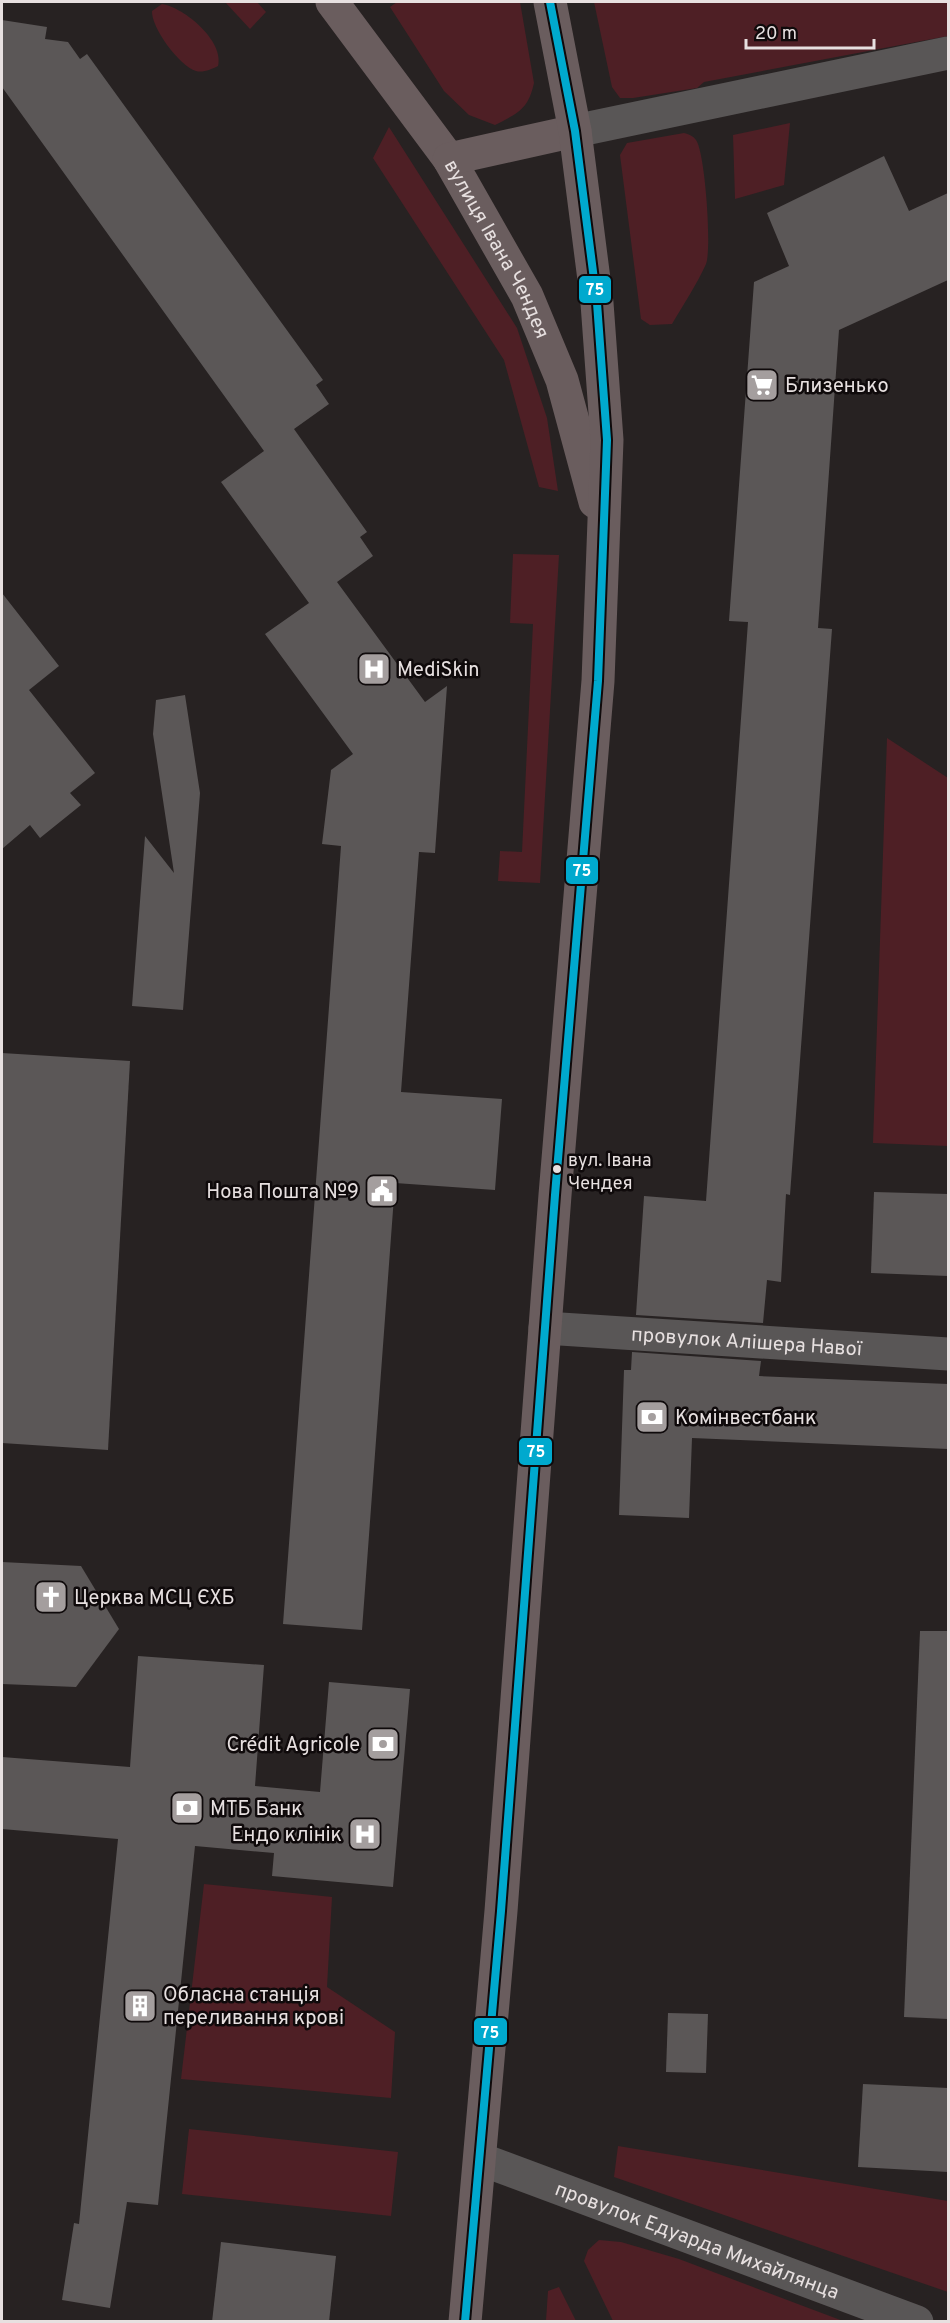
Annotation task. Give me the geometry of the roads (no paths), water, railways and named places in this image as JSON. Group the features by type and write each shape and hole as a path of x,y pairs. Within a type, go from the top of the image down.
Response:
{"main road":[{"name":"вулиця Івана Чендея","path":"332,2 449,159 527,296 562,380 602,528"},
{"name":"вулиця Івана Чендея","path":"465,2322 501,1911 545,1329 598,681 607,440 597,303 575,131 550,2"},
{"path":"449,159 575,131"}],"street":[{"path":"575,131 948,53"},
{"name":"провулок Алішера Навої","path":"545,1329 948,1354"},
{"name":"провулок Едуарда Михайлянца","path":"480,2159 917,2322"}],"place":[{"name":"Близенько","path":"762,385"},
{"name":"MediSkin","path":"374,669"},
{"name":"вул. Івана Чендея","path":"557,1169"},
{"name":"Нова Пошта №9","path":"382,1191"},
{"name":"Комінвестбанк","path":"652,1417"},
{"name":"Церква МСЦ ЄХБ","path":"51,1597"},
{"name":"Crédit Agricole","path":"383,1744"},
{"name":"МТБ Банк","path":"187,1808"},
{"name":"Ендо клінік","path":"365,1834"},
{"name":"Обласна станція переливання крові","path":"140,2006"}]}
